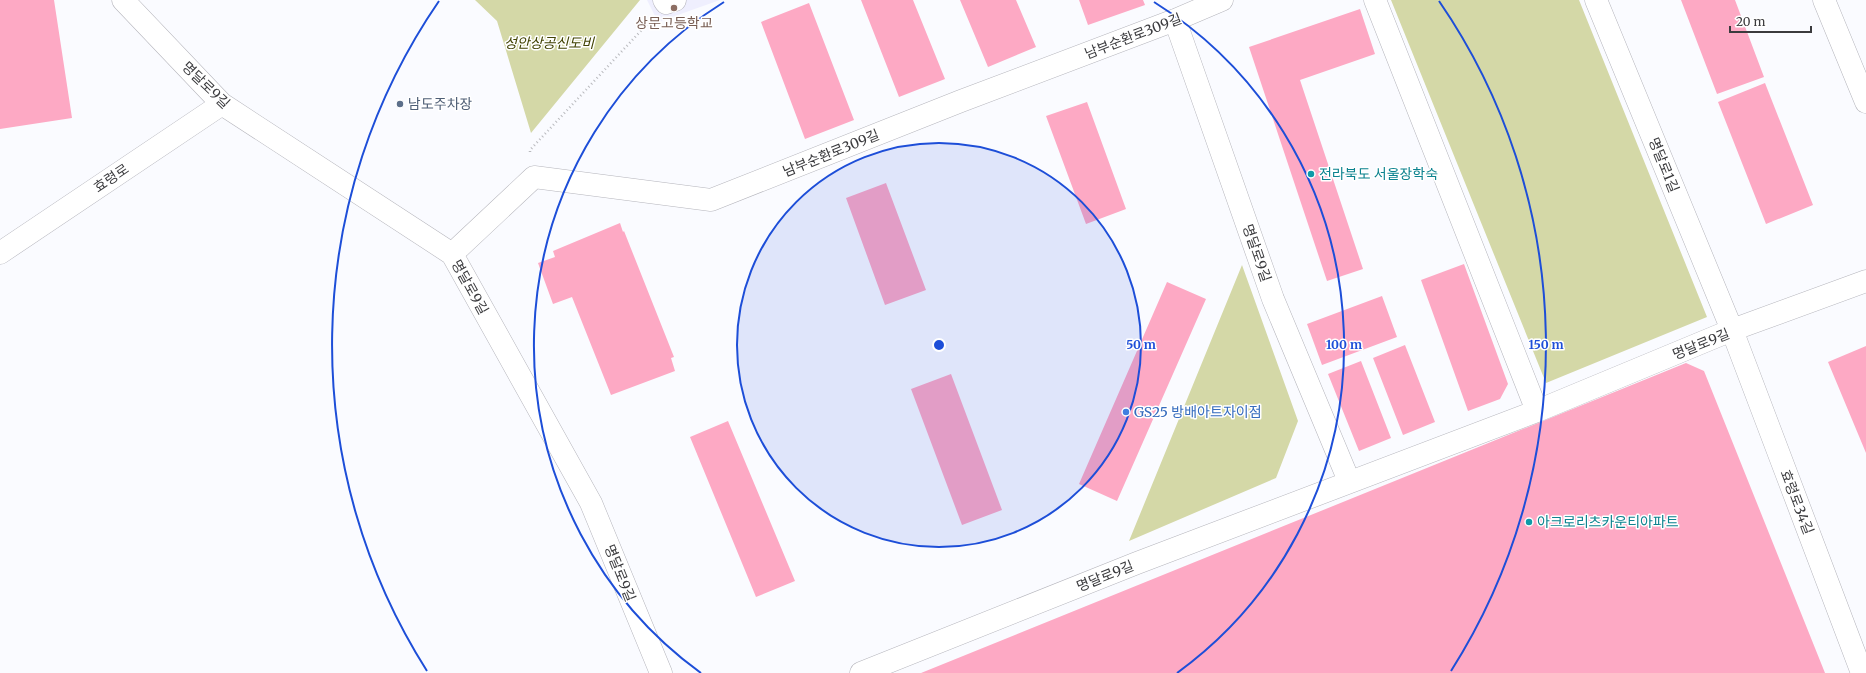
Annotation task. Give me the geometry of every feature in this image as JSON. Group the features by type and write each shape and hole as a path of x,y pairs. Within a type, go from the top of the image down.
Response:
{"street":[{"name":"명달로9길","path":"123,0 222,104 452,254 591,503 661,673"},
{"name":"남부순환로309길","path":"534,177 712,200 960,100 1175,20 1222,0"},
{"path":"1375,0 1537,411"},
{"name":"명달로1길","path":"1596,0 1732,330"},
{"path":"1824,0 1864,94"},
{"name":"명달로9길","path":"1175,20 1274,299 1349,481"},
{"name":"효령로","path":"0,253 222,104"},
{"path":"452,254 534,177"},
{"name":"명달로9길","path":"861,673 1137,563 1349,481 1537,411 1732,330 1866,281"},
{"name":"효령로34길","path":"1732,330 1862,673"}],"path":[{"path":"534,177 530,150 668,1"}],"shaded area":[{"name":"상문고등학교","path":"647,0 720,0 658,22"}],"green space":[{"name":"성안상공신도비","path":"475,0 640,0 531,133 497,21"},
{"path":"1391,0 1579,0 1707,317 1546,383"},
{"path":"1242,265 1298,421 1276,478 1129,541"}],"building":[{"path":"0,0 54,0 72,118 0,129"},
{"path":"861,0 913,0 945,79 899,97"},
{"path":"960,0 1016,0 1036,47 988,67"},
{"path":"1079,0 1143,0 1145,5 1088,25"},
{"path":"1681,0 1735,0 1764,77 1717,94"},
{"path":"809,3 854,120 805,139 761,22"},
{"name":"전라북도 서울장학숙","path":"1360,9 1375,54 1300,80 1363,269 1327,281 1249,47"},
{"path":"1765,83 1813,205 1766,224 1718,102"},
{"path":"1087,102 1126,209 1086,224 1046,116"},
{"path":"886,183 926,290 885,305 846,198"},
{"path":"620,223 674,357 671,358 675,371 611,395 572,297 553,304 538,263 555,257 553,251"},
{"path":"1464,264 1508,384 1500,399 1468,411 1421,280"},
{"path":"1167,282 1206,299 1117,501 1079,484"},
{"path":"1382,296 1397,337 1322,365 1307,324"},
{"path":"1405,345 1435,422 1403,435 1373,358"},
{"path":"1866,346 1866,453 1828,362"},
{"path":"1361,361 1391,438 1359,451 1328,374"},
{"name":"아크로리츠카운티아파트","path":"1686,363 1704,371 1825,673 921,673"},
{"path":"951,374 1002,510 962,525 911,389"},
{"path":"728,421 795,581 756,597 690,437"}],"place":[{"name":"상문고등학교","path":"674,8"},
{"name":"남도주차장","path":"400,104"},
{"name":"전라북도 서울장학숙","path":"1311,174"},
{"name":"GS25 방배아트자이점","path":"1126,412"},
{"name":"아크로리츠카운티아파트","path":"1529,522"}]}
